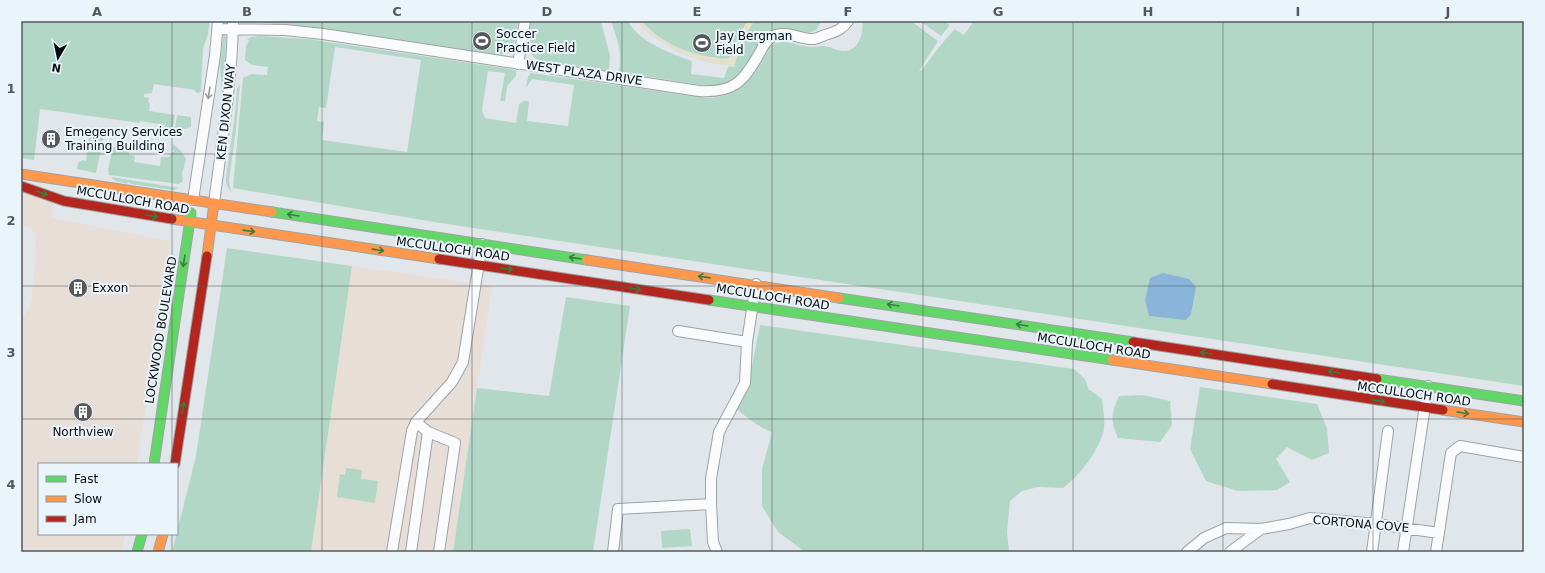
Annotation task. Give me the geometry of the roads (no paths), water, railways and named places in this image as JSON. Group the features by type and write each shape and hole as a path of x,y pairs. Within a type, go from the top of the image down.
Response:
{"main road":[{"name":"MCCULLOCH ROAD","path":"21,174 1524,401"},
{"path":"51,178 58,187 64,200"},
{"name":"MCCULLOCH ROAD","path":"21,186 64,200 190,222 1524,422"},
{"name":"LOCKWOOD BOULEVARD","path":"154,463 193,200"},
{"path":"175,462 210,238 214,203"},
{"path":"170,355 180,365 181,373 174,418 179,435"},
{"path":"166,379 171,391 163,444 170,457 175,462"},
{"path":"137,552 142,535"},
{"path":"158,552 163,535"}],"street":[{"path":"518,64 525,21"},
{"name":"WEST PLAZA DRIVE","path":"218,25 233,25 323,34 699,91 716,92 730,88 740,81 749,72 766,42 773,36 783,34 814,39 842,30 848,21"},
{"name":"KEN DIXON WAY","path":"193,200 214,62 218,25"},
{"name":"KEN DIXON WAY","path":"214,203 231,78 233,25"},
{"path":"392,552 410,438 416,422 452,382 463,362 482,244"},
{"path":"717,552 713,542 711,479 719,432 745,383 747,342 756,284"},
{"path":"678,331 747,342"},
{"path":"1403,552 1428,386"},
{"path":"416,422 428,432 455,443 439,552"},
{"path":"1372,552 1388,431"},
{"path":"411,552 428,432"},
{"path":"1436,552 1451,453 1460,446 1524,456"},
{"path":"613,552 618,510 711,504"},
{"name":"CORTONA COVE","path":"1187,552 1204,538 1226,528 1260,529 1289,524 1310,518 1439,532"},
{"name":"CORTONA COVE","path":"1230,552 1260,529"}],"water":[{"path":"1163,273 1189,279 1196,287 1191,314 1186,320 1149,316 1145,300 1150,278"}],"place":[{"name":"Soccer Practice Field","path":"482,41"},
{"name":"Jay Bergman Field","path":"702,43"},
{"name":"Emegency Services Training Building","path":"51,139"},
{"name":"Exxon","path":"78,288"},
{"name":"Northview","path":"83,412"}]}
